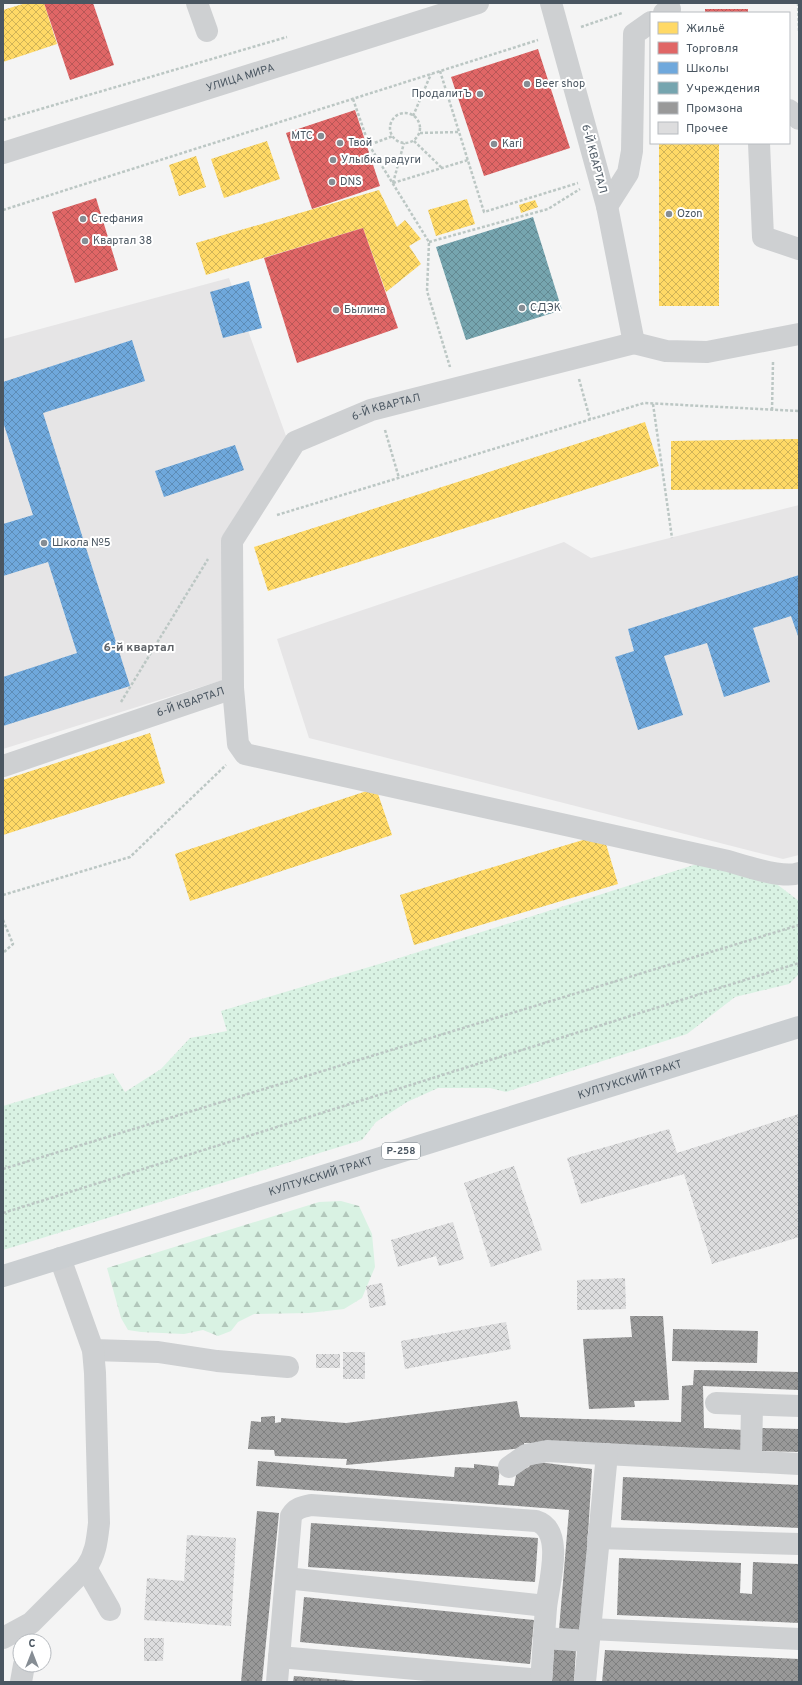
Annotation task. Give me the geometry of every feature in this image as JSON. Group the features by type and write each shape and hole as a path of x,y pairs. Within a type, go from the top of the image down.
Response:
{"main road":[{"name":"КУЛТУКСКИЙ ТРАКТ","path":"3,1276 799,1027"}],"street":[{"path":"197,3 207,31"},
{"name":"УЛИЦА МИРА","path":"3,153 478,3"},
{"name":"6-Й КВАРТАЛ","path":"3,766 233,688 232,541 295,442 378,408 634,344 607,206 551,3"},
{"path":"607,206 628,173 632,151 634,34 650,23"},
{"path":"790,111 799,119"},
{"path":"759,144 763,237 799,249"},
{"path":"634,344 666,351 707,352 799,334"},
{"path":"233,688 238,744 245,754 759,869 792,876 799,873"},
{"path":"3,1638 29,1632 86,1568 92,1559 96,1547 99,1523 95,1373 92,1350 60,1258"},
{"path":"92,1350 158,1352 217,1361 288,1367"},
{"path":"716,1403 799,1406"},
{"path":"751,1461 752,1405"},
{"path":"509,1467 526,1455 535,1452 547,1451 799,1464"},
{"path":"585,1682 607,1454"},
{"path":"277,1682 279,1657 286,1578 291,1516 295,1511 302,1507 311,1505 536,1521 546,1526 550,1533 552,1543 553,1574 546,1606 541,1681 279,1657"},
{"path":"598,1538 799,1544"},
{"path":"86,1568 110,1610"},
{"path":"286,1578 546,1606"},
{"path":"544,1638 589,1635 799,1639"}],"path":[{"path":"798,3 799,32"},
{"path":"3,210 560,34 625,12"},
{"path":"3,120 289,37"},
{"path":"440,71 484,212 599,176"},
{"path":"413,116 431,74"},
{"path":"353,99 369,145 429,242 427,291 456,388"},
{"path":"404,114 413,116 419,123 420,133 414,141 404,143 396,140 393,136 391,126 395,118 404,114"},
{"path":"420,133 459,132"},
{"path":"369,145 393,136"},
{"path":"414,141 442,168"},
{"path":"393,184 404,143"},
{"path":"393,184 468,160"},
{"path":"429,242 548,209 599,176"},
{"path":"772,410 774,339"},
{"path":"573,359 590,419"},
{"path":"241,526 644,403 799,411"},
{"path":"654,404 672,538"},
{"path":"378,408 399,478"},
{"path":"112,729 114,714 209,558"},
{"path":"3,895 130,857 242,750"},
{"path":"3,920 13,944 3,953"},
{"path":"3,1169 799,925"},
{"path":"3,1213 799,963"}],"shaded area":[{"path":"229,278 286,436 222,537 223,680 3,749 3,339"},
{"path":"799,505 799,855 783,859 309,738 277,639 564,542 591,558"}],"green space":[{"path":"697,864 770,879 799,901 799,974 789,984 735,997 687,1034 506,1092 490,1088 438,1088 407,1102 376,1122 362,1140 3,1250 3,1106 113,1073 125,1092 161,1069 190,1038 227,1031 221,1011 396,959"},
{"path":"341,1201 359,1206 372,1234 375,1267 362,1298 344,1309 309,1313 254,1314 238,1322 231,1331 218,1336 203,1330 184,1334 128,1330 121,1318 107,1268 319,1202"}],"building: Жильё":[{"path":"26,3 44,3 57,44 3,62 3,10"},
{"path":"267,141 280,179 224,198 211,159"},
{"path":"659,144 719,144 719,306 659,306"},
{"path":"196,156 206,187 179,196 169,165"},
{"path":"379,190 397,227 405,220 421,239 409,246 421,264 386,292 363,228 206,275 196,243"},
{"path":"467,199 475,224 436,236 428,210"},
{"path":"535,200 538,207 521,213 519,205"},
{"path":"645,422 659,466 268,591 254,547"},
{"path":"799,439 799,489 671,490 671,441"},
{"path":"150,733 165,783 3,835 3,780"},
{"path":"376,788 392,835 190,901 175,854"},
{"path":"603,834 618,884 414,945 400,895"}],"building: Торговля":[{"path":"44,3 93,3 114,65 70,80"},
{"path":"705,9 748,9 748,12 705,12"},
{"path":"538,49 570,148 484,176 451,77"},
{"name":"Улыбка радуги","path":"355,110 380,186 312,209 286,133"},
{"name":"Квартал 38","path":"96,198 118,270 75,283 52,212"},
{"name":"Былина","path":"363,228 398,328 297,363 264,258"}],"building: Школы":[{"path":"249,281 262,328 223,338 210,292"},
{"name":"Школа №5","path":"132,340 145,381 43,413 130,686 3,726 3,677 77,653 48,562 3,576 3,524 33,515 4,425 3,426 3,382"},
{"path":"235,445 244,470 164,497 155,471"},
{"path":"799,575 799,639 791,616 753,628 770,682 724,697 707,643 664,656 683,715 638,730 615,657 634,651 628,629"}],"building: Учреждения":[{"path":"533,217 562,310 466,340 436,247"}],"building: Промзона":[{"path":"630,1316 663,1316 669,1400 634,1401 635,1407 589,1409 583,1339 632,1337"},
{"path":"673,1329 758,1331 757,1363 672,1361"},
{"path":"694,1370 799,1372 799,1390 703,1386 704,1428 744,1430 744,1450 524,1443 525,1448 346,1465 347,1459 275,1456 274,1450 248,1449 251,1421 261,1422 261,1417 275,1416 275,1423 281,1422 281,1418 346,1423 517,1401 520,1417 681,1422 682,1386 693,1385"},
{"path":"760,1428 799,1429 799,1452 759,1451"},
{"path":"258,1461 454,1477 455,1467 474,1468 474,1464 500,1467 498,1485 514,1486 517,1471 529,1467 531,1461 592,1469 582,1634 559,1630 569,1510 256,1486"},
{"path":"623,1477 799,1485 799,1528 621,1520"},
{"path":"257,1511 279,1513 262,1682 241,1682"},
{"path":"311,1523 538,1538 535,1582 308,1567"},
{"path":"619,1558 741,1563 740,1593 752,1594 753,1562 799,1564 799,1623 617,1615"},
{"path":"304,1597 534,1620 530,1664 300,1642"},
{"path":"554,1648 576,1649 574,1682 552,1682"},
{"path":"605,1650 799,1659 799,1682 602,1682"},
{"path":"294,1676 355,1681 355,1682 293,1682"}],"building: Прочее":[{"path":"799,1114 799,1237 712,1264 684,1174 581,1204 567,1158 669,1129 677,1153"},
{"path":"514,1166 542,1250 491,1267 464,1183"},
{"path":"453,1222 464,1259 439,1266 436,1256 398,1267 391,1240"},
{"path":"625,1278 626,1309 577,1310 577,1280"},
{"path":"382,1283 386,1305 370,1308 366,1286"},
{"path":"506,1322 511,1349 405,1369 401,1341"},
{"path":"343,1352 365,1352 365,1379 343,1379"},
{"path":"316,1354 340,1354 340,1368 316,1368"},
{"path":"187,1535 236,1538 231,1626 144,1620 147,1578 184,1581"},
{"path":"144,1638 164,1638 163,1661 144,1661"}],"place":[{"name":"Beer shop","path":"527,84"},
{"name":"ПродалитЪ","path":"480,94"},
{"name":"МТС","path":"321,136"},
{"name":"Твой","path":"340,143"},
{"name":"Kari","path":"494,144"},
{"name":"Улыбка радуги","path":"333,160"},
{"name":"DNS","path":"332,182"},
{"name":"Ozon","path":"669,214"},
{"name":"Стефания","path":"83,219"},
{"name":"Квартал 38","path":"85,241"},
{"name":"СДЭК","path":"522,308"},
{"name":"Былина","path":"336,310"},
{"name":"Школа №5","path":"44,543"}],"district":[{"name":"6-й квартал","path":"139,648"}]}
